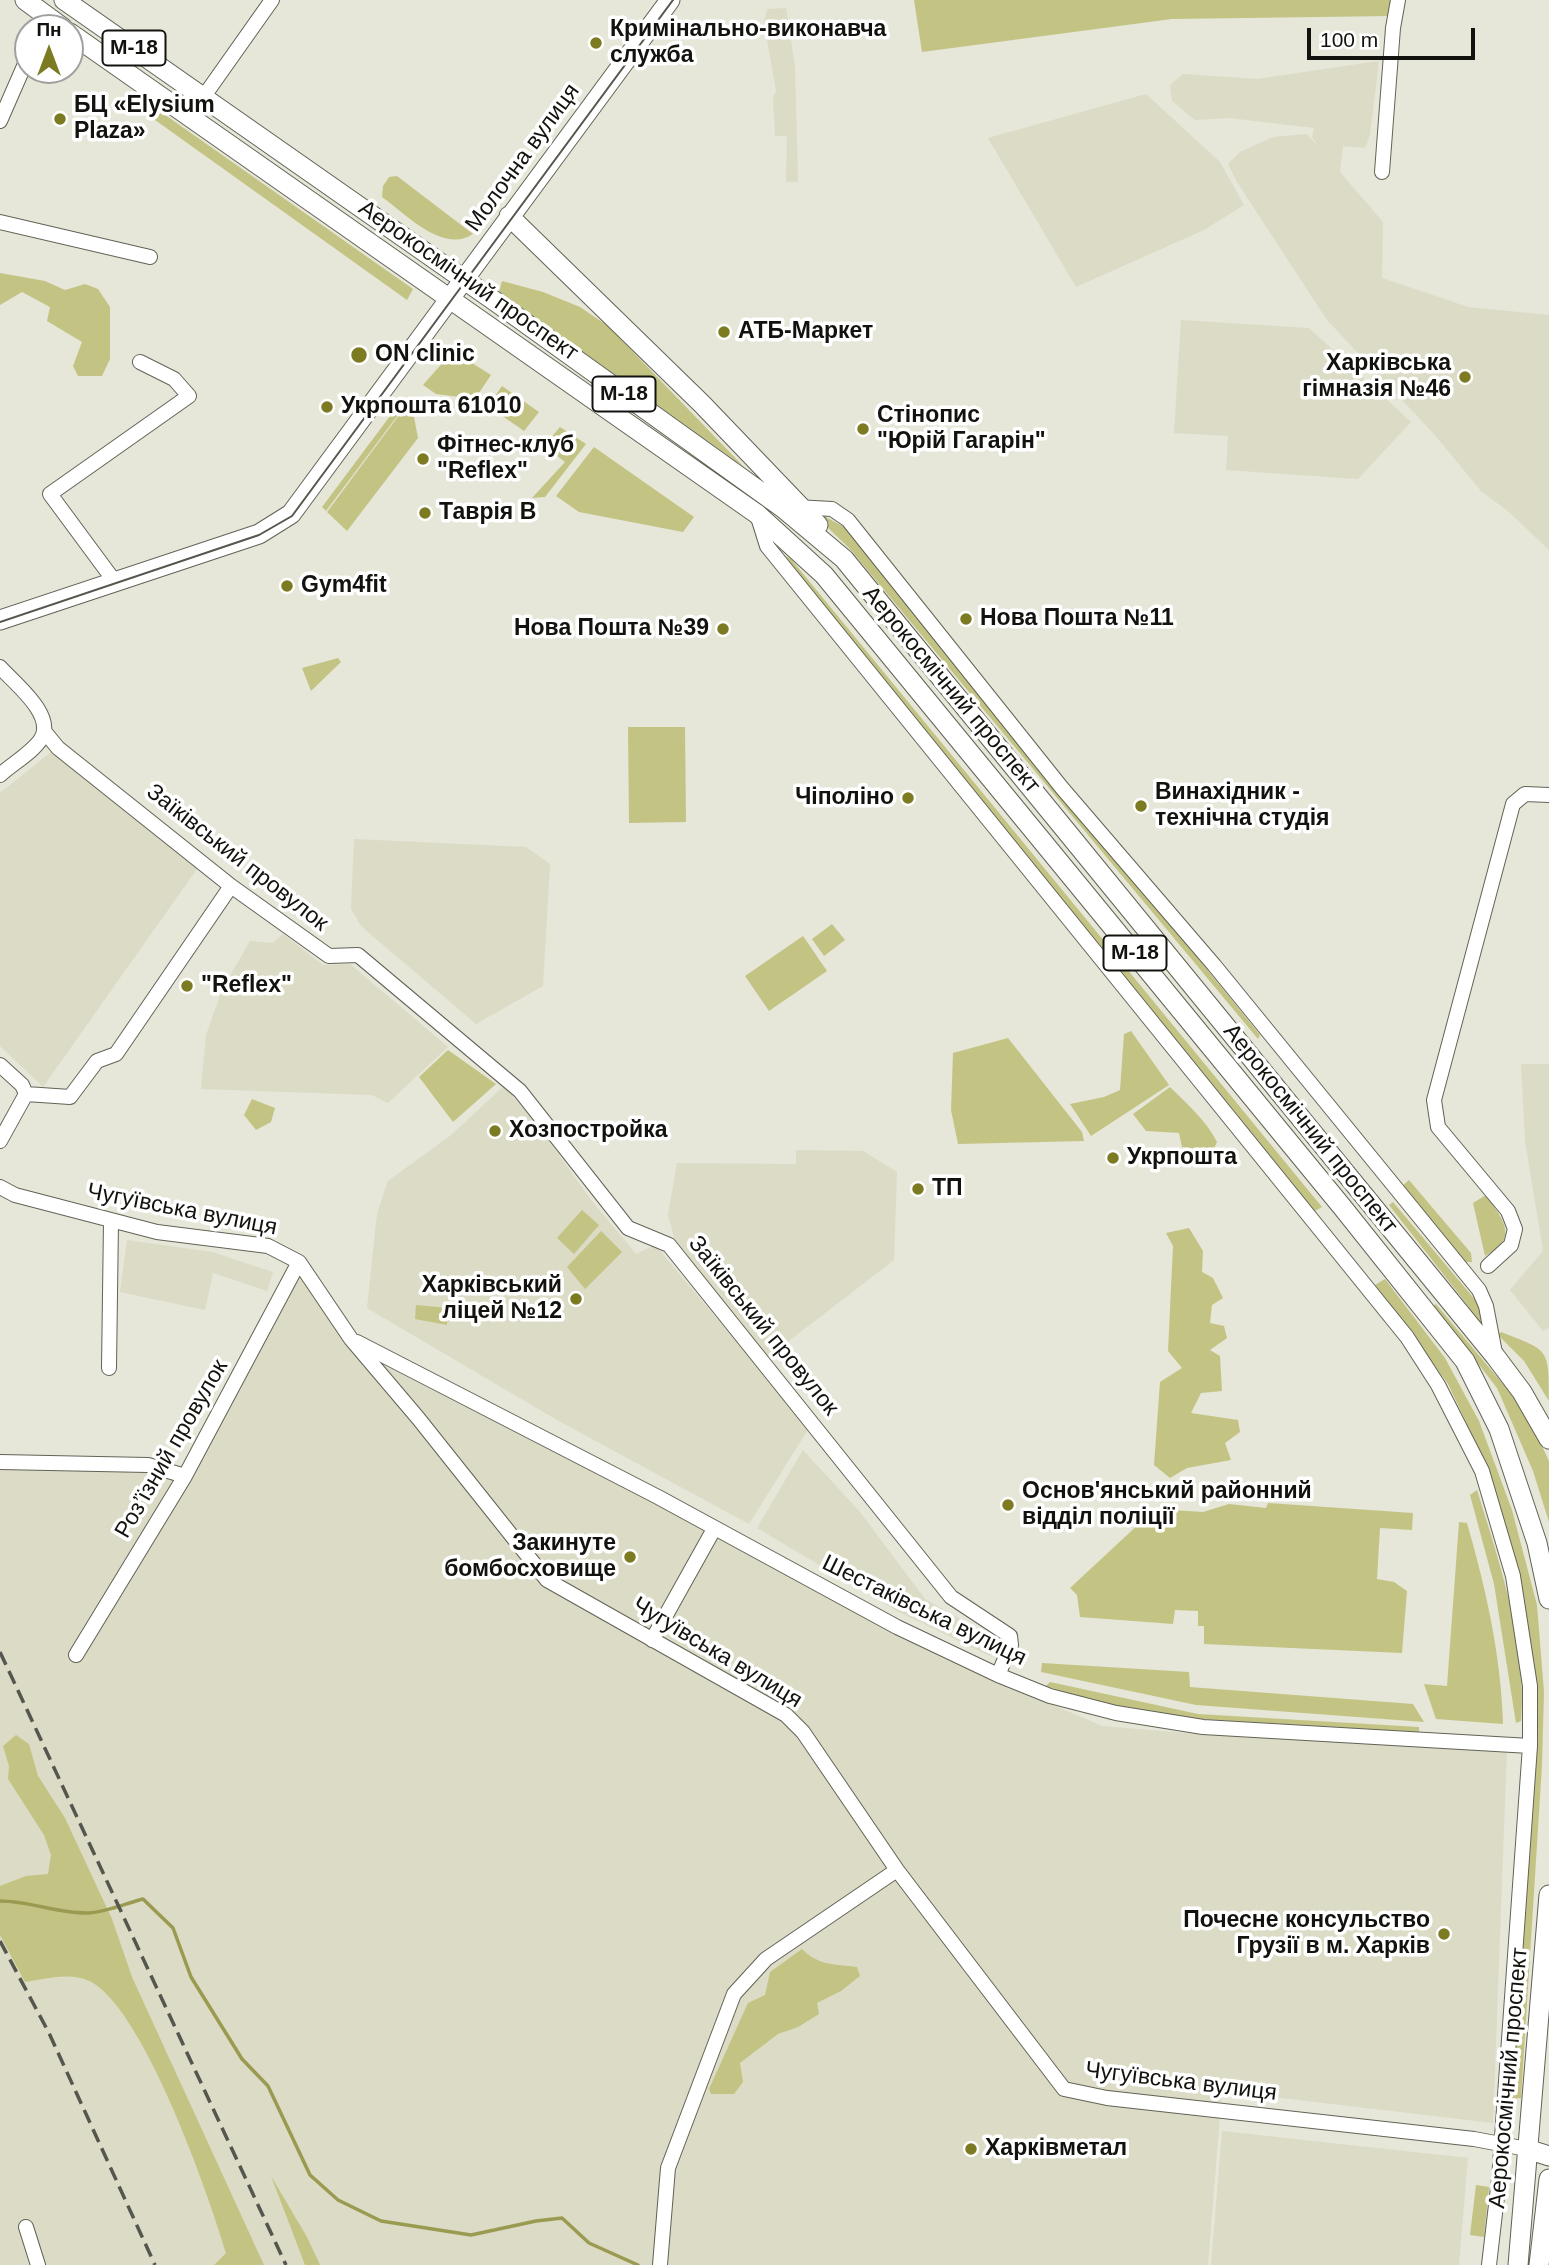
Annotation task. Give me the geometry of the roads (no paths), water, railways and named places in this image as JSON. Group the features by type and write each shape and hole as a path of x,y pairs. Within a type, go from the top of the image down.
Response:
{"main road":[{"path":"25,0 45,14"},
{"name":"Молочна вулиця","path":"115,582 259,534 291,514 670,0"},
{"name":"Аерокосмічний проспект","path":"70,3 465,279 783,508 845,559 1495,1356 1522,1392 1549,1438"},
{"name":"Аерокосмічний проспект","path":"84,43 757,514 824,575 1343,1208 1465,1362 1499,1429 1536,1543 1549,1599"},
{"path":"509,216 804,507 845,559"},
{"path":"732,472 744,474 750,470 745,447"},
{"path":"0,620 115,582"},
{"name":"Аерокосмічний проспект","path":"1518,2265 1549,1895"},
{"path":"1527,2149 1549,2156"},
{"name":"Аерокосмічний проспект","path":"1539,2265 1549,2179"}],"street":[{"path":"190,116 272,0"},
{"path":"1382,172 1393,28 1398,0"},
{"path":"0,121 16,84"},
{"path":"0,222 150,257"},
{"path":"115,582 50,494 189,396 174,379 140,362"},
{"path":"783,508 832,509 848,520 1062,788 1214,965 1483,1297 1495,1356"},
{"path":"757,514 766,546 1026,870 1408,1337 1438,1385 1477,1458 1513,1576 1530,1686 1530,1746 1501,2143 1489,2265"},
{"path":"0,667 43,717 44,731 41,740 0,775"},
{"name":"Заїківський провулок","path":"44,731 58,748 231,886 329,956 358,955 520,1091 628,1228 669,1245 951,1597 1010,1636 1011,1645 998,1675"},
{"path":"1488,1266 1511,1245 1515,1229 1508,1211 1438,1126 1434,1100 1513,804 1525,794 1549,795"},
{"path":"26,1094 70,1097 97,1061 116,1054 231,886"},
{"path":"0,1065 22,1084 26,1094"},
{"path":"0,1141 26,1094"},
{"name":"Чугуївська вулиця","path":"0,1187 15,1195 157,1232 268,1246 299,1262 351,1339 418,1418 547,1580 786,1715 803,1732 897,1870 1064,2089 1107,2098 1501,2143 1527,2149"},
{"path":"108,1368 111,1221"},
{"name":"Роз’їзний провулок","path":"76,1655 185,1476 299,1262"},
{"name":"Шестаківська вулиця","path":"351,1339 897,1627 998,1675 1050,1696 1116,1713 1203,1727 1530,1746"},
{"path":"0,1462 148,1465 185,1476"},
{"path":"652,1640 714,1529"},
{"path":"660,2265 668,2168 734,1994 766,1959 897,1870"},
{"path":"26,2227 38,2265"}],"waterway":[{"path":"0,1901 89,1913 143,1899 173,1928 191,1977 242,2059 268,2086 310,2175 338,2200 381,2221 471,2235 562,2218 589,2243 638,2265"}],"tram line":[{"path":"0,622 259,535 292,516 673,0"}],"railway":[{"path":"0,1652 286,2265"},
{"path":"0,1941 49,2033 155,2265"}],"place":[{"name":"Кримінально-виконавча служба","path":"596,43"},
{"name":"БЦ «Elysium Plaza»","path":"60,119"},
{"name":"АТБ-Маркет","path":"724,332"},
{"name":"ON clinic","path":"359,355"},
{"name":"Харківська гімназія №46","path":"1465,377"},
{"name":"Укрпошта 61010","path":"327,407"},
{"name":"Стінопис \"Юрій Гагарін\"","path":"863,429"},
{"name":"Фітнес-клуб \"Reflex\"","path":"423,459"},
{"name":"Таврія В","path":"425,513"},
{"name":"Gym4fit","path":"287,586"},
{"name":"Нова Пошта №11","path":"966,619"},
{"name":"Нова Пошта №39","path":"723,629"},
{"name":"Чіполіно","path":"908,798"},
{"name":"Винахідник - технічна студія","path":"1141,806"},
{"name":"\"Reflex\"","path":"187,986"},
{"name":"Хозпостройка","path":"495,1131"},
{"name":"Укрпошта","path":"1113,1158"},
{"name":"ТП","path":"918,1189"},
{"name":"Харківський ліцей №12","path":"576,1299"},
{"name":"Основ'янський районний відділ поліції","path":"1008,1505"},
{"name":"Закинуте бомбосховище","path":"630,1557"},
{"name":"Почесне консульство Грузії в м. Харків","path":"1444,1934"},
{"name":"Харківметал","path":"971,2149"}]}
